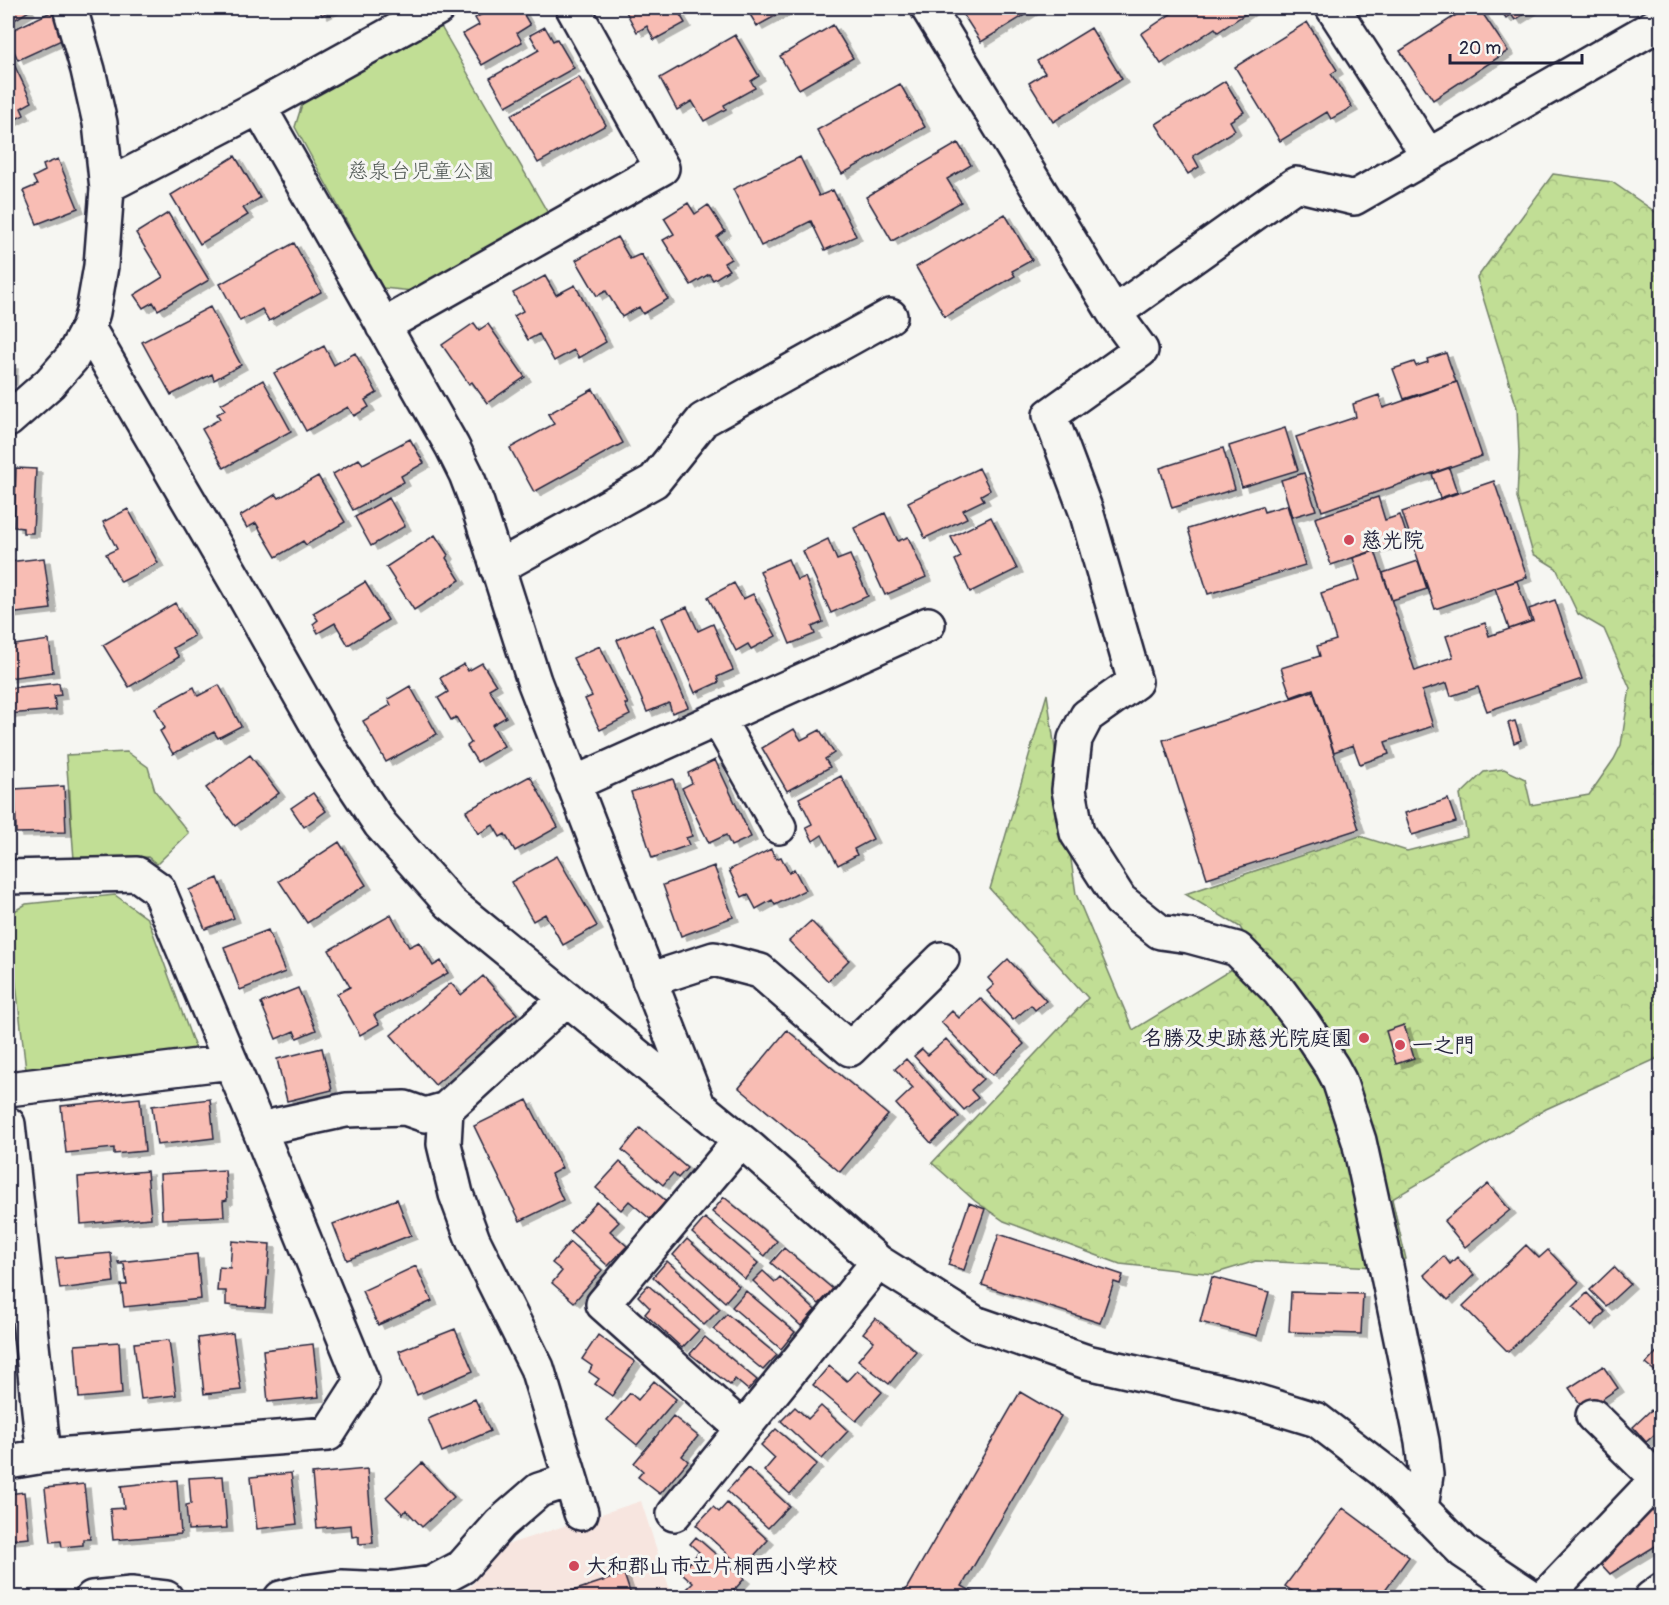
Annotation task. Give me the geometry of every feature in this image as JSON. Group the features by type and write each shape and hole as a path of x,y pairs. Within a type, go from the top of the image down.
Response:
{"street":[{"path":"8,420 50,383 72,358 88,328 101,266 107,186 100,123 88,70 69,8"},
{"path":"107,186 260,107 438,8"},
{"path":"382,326 662,168 573,8"},
{"path":"928,8 1121,323 1141,350 1050,415 1086,511 1135,682 1087,716 1075,739 1069,790 1077,833 1120,900 1160,933 1189,936 1238,949 1279,991 1332,1066 1339,1080 1359,1141 1422,1441 1426,1474 1421,1508"},
{"path":"1333,8 1428,155"},
{"path":"1121,323 1296,184 1353,198 1653,18"},
{"path":"260,107 466,474 534,681 699,1107 724,1160 865,1278 975,1323 1087,1362 1239,1396 1317,1420 1384,1472 1463,1551 1533,1598"},
{"path":"498,568 654,481 703,420 890,316"},
{"path":"88,328 244,595 333,753 380,824 450,903 699,1107"},
{"path":"573,784 928,624"},
{"path":"718,719 779,826"},
{"path":"8,877 137,874 158,890 362,1382 327,1434 44,1456 8,1462"},
{"path":"650,980 714,959 760,971 850,1049 942,959"},
{"path":"259,1129 346,1110 405,1108 425,1115 446,1109 567,998"},
{"path":"8,1089 231,1062"},
{"path":"446,1109 444,1144 456,1194 473,1240 537,1368 581,1513"},
{"path":"8,1124 44,1456"},
{"path":"724,1160 603,1304 743,1429"},
{"path":"674,1514 865,1278"},
{"path":"1544,1598 1659,1477 1593,1416"},
{"path":"280,1598 341,1587 387,1589 432,1583 462,1567 500,1524 539,1490 570,1480"},
{"path":"1651,1598 1662,1590"},
{"path":"92,1598 131,1594 166,1598"}],"shaded area":[{"name":"大和郡山市立片桐西小学校","path":"641,1501 672,1597 452,1598 471,1586 503,1546"}],"green space":[{"name":"慈泉台児童公園","path":"440,25 549,215 413,291 383,288 295,127 304,98"},
{"path":"1553,174 1612,182 1661,216 1661,1060 1656,1059 1546,1109 1392,1199 1406,1259 1376,1267 1256,1261 1213,1274 1120,1264 1004,1221 975,1201 932,1163 1088,998 990,889 1047,694 1076,894 1133,1030 1255,955 1240,927 1185,894 1360,836 1407,851 1467,836 1460,795 1484,772 1504,769 1525,779 1531,805 1589,795 1614,759 1621,745 1630,688 1604,629 1578,614 1556,568 1533,554 1517,498 1519,453 1517,408 1477,278"},
{"path":"127,752 148,767 155,791 189,833 157,864 148,857 74,859 66,755"},
{"path":"115,895 148,919 198,1056 27,1079 8,915 26,904"}],"building":[{"path":"8,8 27,8 29,11 8,24"},
{"path":"318,8 336,8 322,15"},
{"path":"493,8 508,8 510,12 520,8 530,25 517,33 522,42 482,65 463,34 479,25 475,18"},
{"path":"624,8 690,8 679,13 685,23 654,40 647,26 637,32"},
{"path":"746,8 790,8 757,26"},
{"path":"959,8 1036,8 981,42"},
{"path":"1168,8 1254,8 1218,32 1215,28 1161,64 1141,34 1172,13"},
{"path":"1467,8 1479,8 1508,51 1433,100 1400,51"},
{"path":"1499,8 1534,8 1515,20 1511,14 1506,18"},
{"path":"53,11 66,38 18,60 8,38 8,32"},
{"path":"1307,22 1337,70 1331,74 1352,107 1331,119 1327,112 1280,141 1235,67"},
{"path":"833,25 853,58 799,89 780,56"},
{"path":"545,27 553,41 557,39 574,68 506,106 490,78 539,50 530,35"},
{"path":"1091,28 1122,79 1053,122 1029,83 1045,73 1037,61"},
{"path":"735,35 759,76 751,81 755,88 724,105 726,109 704,121 692,101 677,110 660,78"},
{"path":"8,52 32,102 21,108 24,115 8,123"},
{"path":"579,77 606,125 538,163 511,115"},
{"path":"1225,81 1244,112 1230,121 1235,130 1193,156 1199,167 1188,174 1156,124"},
{"path":"900,84 925,127 842,174 817,130"},
{"path":"958,143 971,165 947,179 961,202 892,241 866,197"},
{"path":"235,156 260,198 243,208 248,215 200,244 171,195"},
{"path":"800,157 819,196 833,190 856,236 825,250 811,221 761,246 733,189"},
{"path":"58,159 78,208 37,224 23,191 37,185 33,177 45,171 43,165"},
{"path":"688,203 695,214 708,205 725,231 717,237 731,259 724,263 729,270 713,280 709,274 691,285 663,240 674,234 664,218"},
{"path":"168,213 209,280 158,310 153,302 143,308 134,295 163,277 136,233"},
{"path":"1005,214 1032,260 1012,271 1015,276 945,317 916,267"},
{"path":"617,237 630,259 641,254 668,299 643,314 639,307 622,317 606,291 597,296 576,260"},
{"path":"294,243 321,292 269,321 262,309 240,321 220,284"},
{"path":"545,276 556,295 575,285 606,342 579,358 574,350 554,361 539,334 528,340 514,316 523,311 513,293"},
{"path":"210,307 241,365 214,380 212,374 171,395 142,342"},
{"path":"474,323 479,330 488,324 525,377 487,403 472,382 469,384 442,345"},
{"path":"324,346 334,365 355,353 377,393 365,400 369,407 354,416 348,407 306,431 274,373"},
{"path":"1446,353 1456,382 1404,399 1393,369 1414,362 1416,366 1428,362 1427,359"},
{"path":"8,365 12,365 11,381 8,381"},
{"path":"263,380 291,431 224,468 202,429 220,419 217,414 225,410 221,404"},
{"path":"1457,382 1482,456 1322,511 1296,437 1356,417 1353,404 1379,395 1383,408"},
{"path":"593,389 623,443 534,492 510,448 554,424 548,414"},
{"path":"1285,428 1298,470 1242,487 1229,446"},
{"path":"410,439 424,463 401,476 404,482 353,510 333,474 359,459 363,464"},
{"path":"1223,448 1235,489 1172,508 1160,468"},
{"path":"16,468 36,469 33,533 23,533 23,528 14,527"},
{"path":"979,468 990,490 981,495 984,500 963,510 967,518 925,538 908,502"},
{"path":"1449,468 1457,492 1440,498 1432,474"},
{"path":"1304,473 1316,510 1292,517 1281,480"},
{"path":"318,476 345,522 306,545 303,541 276,557 256,523 247,528 240,516 276,494 279,498"},
{"path":"1494,481 1527,577 1435,609 1402,512"},
{"path":"1378,497 1385,520 1400,515 1408,539 1331,565 1315,518"},
{"path":"389,498 405,526 371,546 355,517"},
{"path":"1287,505 1305,565 1208,594 1188,529 1262,506 1264,512"},
{"path":"128,509 158,563 121,582 106,554 117,549 103,522"},
{"path":"885,513 898,541 908,537 926,577 885,595 854,528"},
{"path":"991,517 1017,569 970,592 955,560 961,557 951,537"},
{"path":"435,535 460,580 414,610 386,567"},
{"path":"828,539 837,560 850,555 868,596 831,613 803,551"},
{"path":"1375,551 1415,671 1453,657 1446,636 1485,623 1489,636 1533,621 1529,609 1555,600 1582,679 1487,711 1478,687 1451,696 1447,683 1422,691 1433,726 1385,742 1389,754 1360,764 1353,745 1334,752 1313,689 1291,697 1281,668 1320,656 1317,646 1336,640 1321,593 1360,580 1353,558"},
{"path":"44,558 51,609 8,614 8,562"},
{"path":"788,559 797,580 805,577 823,622 812,627 815,634 790,644 760,571"},
{"path":"1418,561 1427,589 1392,600 1383,573"},
{"path":"1517,581 1531,621 1509,629 1495,588"},
{"path":"365,582 388,620 348,645 335,623 318,633 313,624 318,620 313,613"},
{"path":"734,583 743,599 753,594 776,636 751,649 748,644 736,651 708,597"},
{"path":"175,603 194,636 173,648 179,657 129,687 103,645"},
{"path":"687,607 698,631 713,624 733,670 717,677 719,682 695,693 662,618"},
{"path":"653,625 688,707 672,713 669,703 647,712 617,640"},
{"path":"49,640 53,672 8,678 8,646"},
{"path":"600,646 628,704 625,704 630,715 600,730 585,699 592,696 573,658"},
{"path":"482,663 496,685 489,689 506,717 492,725 504,746 477,762 467,746 471,743 456,717 451,720 438,698 448,692 440,678 464,664 468,671"},
{"path":"59,683 61,695 54,696 56,710 8,714 8,688"},
{"path":"219,685 241,726 218,738 214,732 173,754 160,731 165,728 155,708 194,687 198,696"},
{"path":"410,686 437,734 386,762 363,721 391,705 388,699"},
{"path":"1313,691 1359,829 1207,878 1163,740"},
{"path":"1515,721 1521,740 1514,743 1508,723"},
{"path":"794,729 801,740 820,730 834,753 825,759 830,767 787,791 762,748"},
{"path":"250,755 279,793 235,826 206,788"},
{"path":"715,760 751,837 731,846 726,835 709,843 682,788 692,783 688,773"},
{"path":"530,776 558,827 515,851 505,834 500,837 493,825 478,834 466,811"},
{"path":"841,776 873,839 854,849 857,855 838,865 822,835 813,841 806,827 812,824 799,798"},
{"path":"673,779 692,836 686,838 689,845 652,858 631,792"},
{"path":"64,786 66,832 16,833 15,789"},
{"path":"313,793 326,811 304,827 291,808"},
{"path":"1448,799 1456,822 1412,835 1405,813"},
{"path":"339,842 366,885 307,923 279,881"},
{"path":"771,849 776,859 781,857 789,873 794,869 805,890 775,905 772,900 756,909 748,894 742,897 729,870"},
{"path":"557,856 597,926 563,945 545,914 533,921 511,882"},
{"path":"714,866 733,917 681,936 663,885"},
{"path":"218,878 234,918 205,929 189,890"},
{"path":"391,915 409,947 419,942 433,966 441,961 448,973 374,1015 379,1024 360,1035 337,994 350,987 329,950"},
{"path":"811,921 849,960 828,981 789,941"},
{"path":"268,930 285,972 240,990 224,947"},
{"path":"1008,959 1046,1001 1035,1010 1031,1005 1013,1020 987,991 994,985 988,978"},
{"path":"483,976 517,1014 435,1085 391,1035 451,983 461,995"},
{"path":"298,988 316,1030 297,1038 294,1031 276,1039 261,1003"},
{"path":"980,998 1024,1044 992,1075 941,1022 952,1011 959,1018"},
{"name":"一之門","path":"1404,1025 1414,1058 1396,1064 1386,1031"},
{"path":"787,1030 888,1115 840,1172 739,1088"},
{"path":"946,1039 983,1079 971,1090 978,1098 964,1110 914,1056 922,1049 928,1055"},
{"path":"322,1048 332,1090 287,1101 277,1059"},
{"path":"906,1059 959,1117 931,1143 896,1104 913,1088 895,1069"},
{"path":"140,1098 145,1151 114,1154 114,1148 66,1153 61,1106"},
{"path":"210,1099 214,1138 157,1145 152,1106"},
{"path":"527,1100 562,1168 551,1174 563,1200 520,1221 474,1126"},
{"path":"640,1128 687,1168 678,1178 673,1173 663,1185 622,1150"},
{"path":"620,1162 666,1201 650,1219 629,1201 621,1210 596,1188"},
{"path":"225,1170 227,1200 223,1201 224,1216 162,1219 160,1174"},
{"path":"147,1171 151,1218 81,1224 78,1177"},
{"path":"1488,1184 1510,1210 1465,1247 1444,1221"},
{"path":"724,1197 777,1241 765,1256 712,1212"},
{"path":"397,1199 411,1235 347,1260 333,1224"},
{"path":"597,1202 619,1222 610,1231 627,1246 608,1266 570,1231"},
{"path":"969,1203 985,1209 964,1270 948,1265"},
{"path":"705,1218 758,1263 745,1279 692,1233"},
{"path":"999,1234 1123,1275 1120,1284 1114,1282 1100,1323 982,1285"},
{"path":"687,1239 739,1286 725,1302 673,1255"},
{"path":"232,1241 270,1244 265,1308 226,1305 226,1291 217,1291 219,1267 230,1268"},
{"path":"570,1242 602,1270 574,1302 552,1283 562,1271 552,1263"},
{"path":"1526,1245 1539,1258 1548,1250 1579,1282 1508,1352 1463,1306"},
{"path":"784,1248 833,1289 819,1304 771,1263"},
{"path":"111,1253 114,1282 60,1289 56,1258"},
{"path":"197,1254 201,1299 124,1307 121,1285 127,1285 124,1264 118,1262"},
{"path":"1444,1256 1450,1264 1457,1257 1474,1275 1448,1300 1424,1275"},
{"path":"667,1261 720,1309 704,1325 653,1277"},
{"path":"416,1266 432,1301 378,1325 362,1291"},
{"path":"1614,1267 1630,1284 1606,1306 1590,1290"},
{"path":"763,1271 775,1282 780,1277 815,1310 801,1326 753,1281"},
{"path":"1212,1277 1269,1292 1257,1336 1200,1322"},
{"path":"648,1285 699,1330 682,1348 645,1314 650,1308 638,1296"},
{"path":"746,1291 795,1332 781,1349 732,1307"},
{"path":"1291,1292 1363,1294 1361,1334 1289,1332"},
{"path":"1587,1293 1605,1312 1591,1326 1573,1307"},
{"path":"727,1314 777,1355 763,1370 713,1329"},
{"path":"875,1318 916,1351 889,1384 858,1360 874,1341 863,1333"},
{"path":"455,1329 473,1371 417,1395 399,1351"},
{"path":"233,1333 241,1390 204,1394 198,1338"},
{"path":"598,1335 635,1362 612,1396 595,1384 599,1379 589,1372 592,1366 582,1359"},
{"path":"705,1337 757,1380 748,1390 735,1379 730,1385 690,1354"},
{"path":"169,1340 176,1395 141,1399 134,1343"},
{"path":"119,1342 122,1394 79,1398 75,1345"},
{"path":"313,1344 319,1397 268,1402 263,1350"},
{"path":"1662,1346 1662,1377 1646,1364"},
{"path":"829,1366 847,1381 857,1370 882,1392 856,1421 813,1385"},
{"path":"1603,1366 1618,1388 1585,1411 1569,1388"},
{"path":"654,1381 676,1399 637,1445 607,1420 630,1393 638,1400"},
{"path":"1020,1392 1061,1416 962,1586 978,1595 976,1598 901,1598"},
{"path":"475,1399 490,1431 442,1452 428,1419"},
{"path":"821,1406 848,1431 822,1459 781,1421 795,1407 808,1419"},
{"path":"1651,1410 1662,1421 1662,1428 1646,1442 1633,1427"},
{"path":"673,1416 698,1436 682,1456 688,1461 660,1494 638,1477 643,1471 634,1463"},
{"path":"776,1429 817,1464 790,1494 764,1471 775,1458 761,1445"},
{"path":"422,1463 454,1497 422,1527 406,1510 403,1514 386,1497"},
{"path":"748,1468 789,1506 768,1528 727,1491"},
{"path":"367,1469 373,1543 359,1544 359,1536 352,1537 351,1525 317,1528 312,1474"},
{"path":"291,1473 297,1524 257,1529 251,1477"},
{"path":"223,1476 227,1528 188,1530 186,1505 191,1504 189,1478"},
{"path":"177,1480 181,1534 113,1540 110,1509 124,1508 121,1486"},
{"path":"84,1484 90,1539 83,1539 83,1545 62,1547 61,1541 51,1542 45,1488"},
{"path":"24,1492 29,1538 8,1540 8,1494"},
{"path":"1662,1500 1662,1542 1610,1574 1598,1561"},
{"path":"727,1503 768,1540 743,1568 696,1525 713,1507 719,1512"},
{"path":"1343,1508 1409,1557 1379,1598 1302,1598 1285,1586"},
{"path":"696,1537 744,1579 727,1598 696,1598 687,1589 693,1583 681,1572 699,1552 690,1544"},
{"path":"624,1574 632,1598 552,1598"}],"place":[{"name":"慈光院","path":"1349,540"},
{"name":"名勝及史跡慈光院庭園","path":"1364,1038"},
{"name":"一之門","path":"1400,1045"},
{"name":"大和郡山市立片桐西小学校","path":"574,1566"}]}
